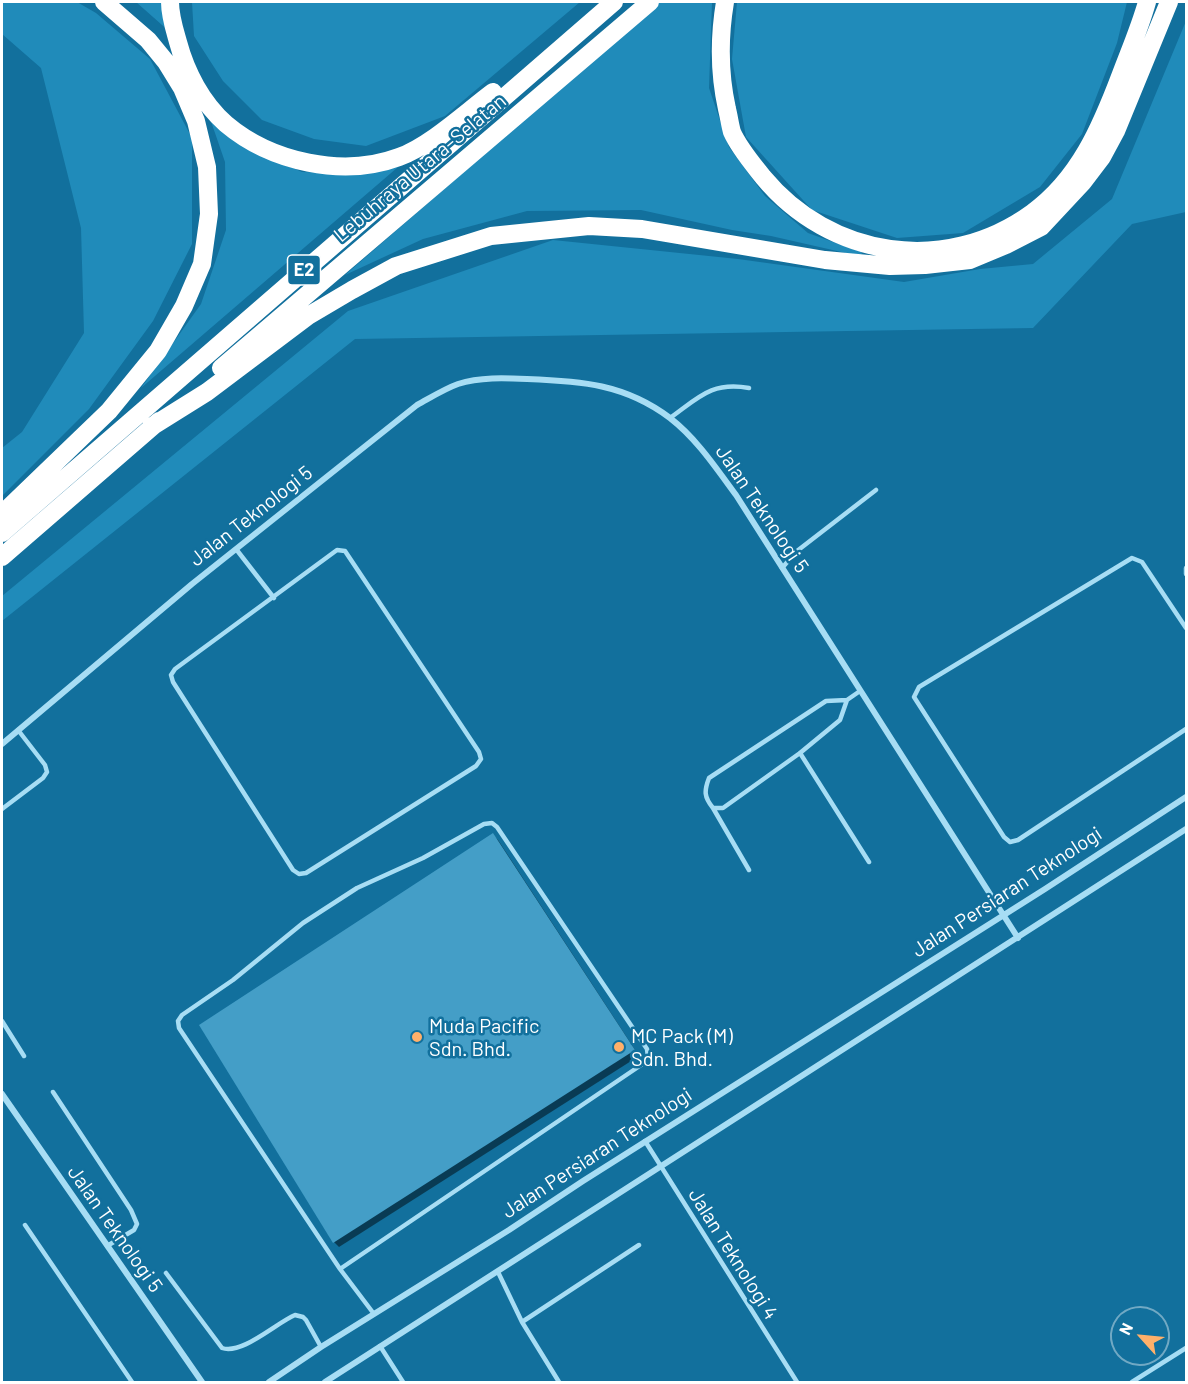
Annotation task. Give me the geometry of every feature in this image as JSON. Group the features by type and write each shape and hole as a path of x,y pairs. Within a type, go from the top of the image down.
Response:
{"highway":[{"path":"2,514 109,411 158,351 184,306 202,264 209,202 207,167 196,121 182,88 166,62 148,40 104,2"},
{"path":"170,2 170,15 182,59 209,106 226,124 267,149 306,162 330,166 374,164 399,157 421,146 611,4"},
{"name":"Lebuhraya Utara–Selatan","path":"2,557 151,427 650,2"},
{"path":"725,2 720,30 720,62 724,96 732,132 751,163 774,190 800,212 826,228 856,243 889,250 925,251 962,247 996,233 1032,213 1059,188 1083,159 1103,122 1141,22 1146,2"},
{"path":"151,427 207,392 308,316 352,290 396,266 491,236 589,226 642,229 825,260 890,266 970,260 1006,245 1041,227 1072,195 1102,158 1116,131 1169,2"},
{"name":"Lebuhraya Utara–Selatan","path":"2,533 611,4"}],"street":[{"name":"Jalan Teknologi 5","path":"2,744 236,549 417,405 458,384 480,379 568,380 592,383 630,394 670,418 706,455 736,495 1018,938"},
{"name":"Jalan Persiaran Teknologi","path":"268,1383 321,1347 1004,915 1186,796"},
{"path":"325,1383 1186,828"},
{"name":"Jalan Teknologi 5","path":"2,1094 202,1383"}],"lane":[{"path":"670,418 716,388 736,386 749,388"},
{"path":"782,568 797,551 876,490"},
{"path":"236,549 274,598"},
{"path":"345,551 481,755 476,766 302,874 292,870 171,679 175,669 274,598 333,552 345,551"},
{"path":"1186,628 1142,562 1132,558 919,687 914,697 1004,837 1010,842 1018,840 1186,729"},
{"path":"1186,568 1186,574"},
{"path":"749,870 713,808 706,801 704,790 709,778 826,700 847,700 860,691"},
{"path":"713,808 723,808 800,753 840,720 847,700"},
{"path":"2,808 43,778 47,772 45,765 18,730"},
{"path":"800,753 869,862"},
{"path":"340,1269 644,1063 648,1057 647,1049 497,827 492,823 484,824 423,858 357,888 303,923 233,980 179,1017 179,1028 340,1269 374,1314"},
{"path":"2,1022 24,1056"},
{"path":"53,1092 131,1210 137,1224 134,1230 107,1246"},
{"name":"Jalan Teknologi 4","path":"645,1142 797,1383"},
{"path":"25,1225 132,1383"},
{"path":"522,1322 639,1245"},
{"path":"498,1272 522,1322 559,1383"},
{"path":"166,1273 222,1348 229,1350 241,1347 296,1315 306,1320 321,1347"},
{"path":"380,1346 403,1383"},
{"path":"1131,1383 1186,1348"}],"shaded area":[{"path":"2,2 77,2 96,13 150,59 192,138 192,244 153,321 89,409 2,496 2,448 22,432 84,333 81,228 41,68 2,34"},
{"path":"136,2 167,2 170,32"},
{"path":"192,2 580,2 445,116 366,146 314,139 262,120 223,81 194,36"},
{"path":"660,2 712,2 709,88 729,147 765,196 808,233 862,254 859,256 641,210 527,211 423,239 345,275"},
{"path":"737,2 1127,2 1117,43 1082,134 1040,187 963,233 897,238 812,210 746,137 732,59"},
{"path":"1186,21 1186,212 1132,224 1033,328 355,339 2,621 2,596 348,311 553,240 738,259 904,282 980,269 1033,264 1112,199"},
{"path":"205,104 260,153 302,172 346,173 405,161 141,388 201,304 226,230 225,162"}],"building":[{"name":"Muda Pacific Sdn. Bhd.","path":"493,833 635,1050 333,1243 199,1025"}],"place":[{"name":"Muda Pacific Sdn. Bhd.","path":"417,1037"},
{"name":"MC Pack (M) Sdn. Bhd.","path":"619,1047"}]}
